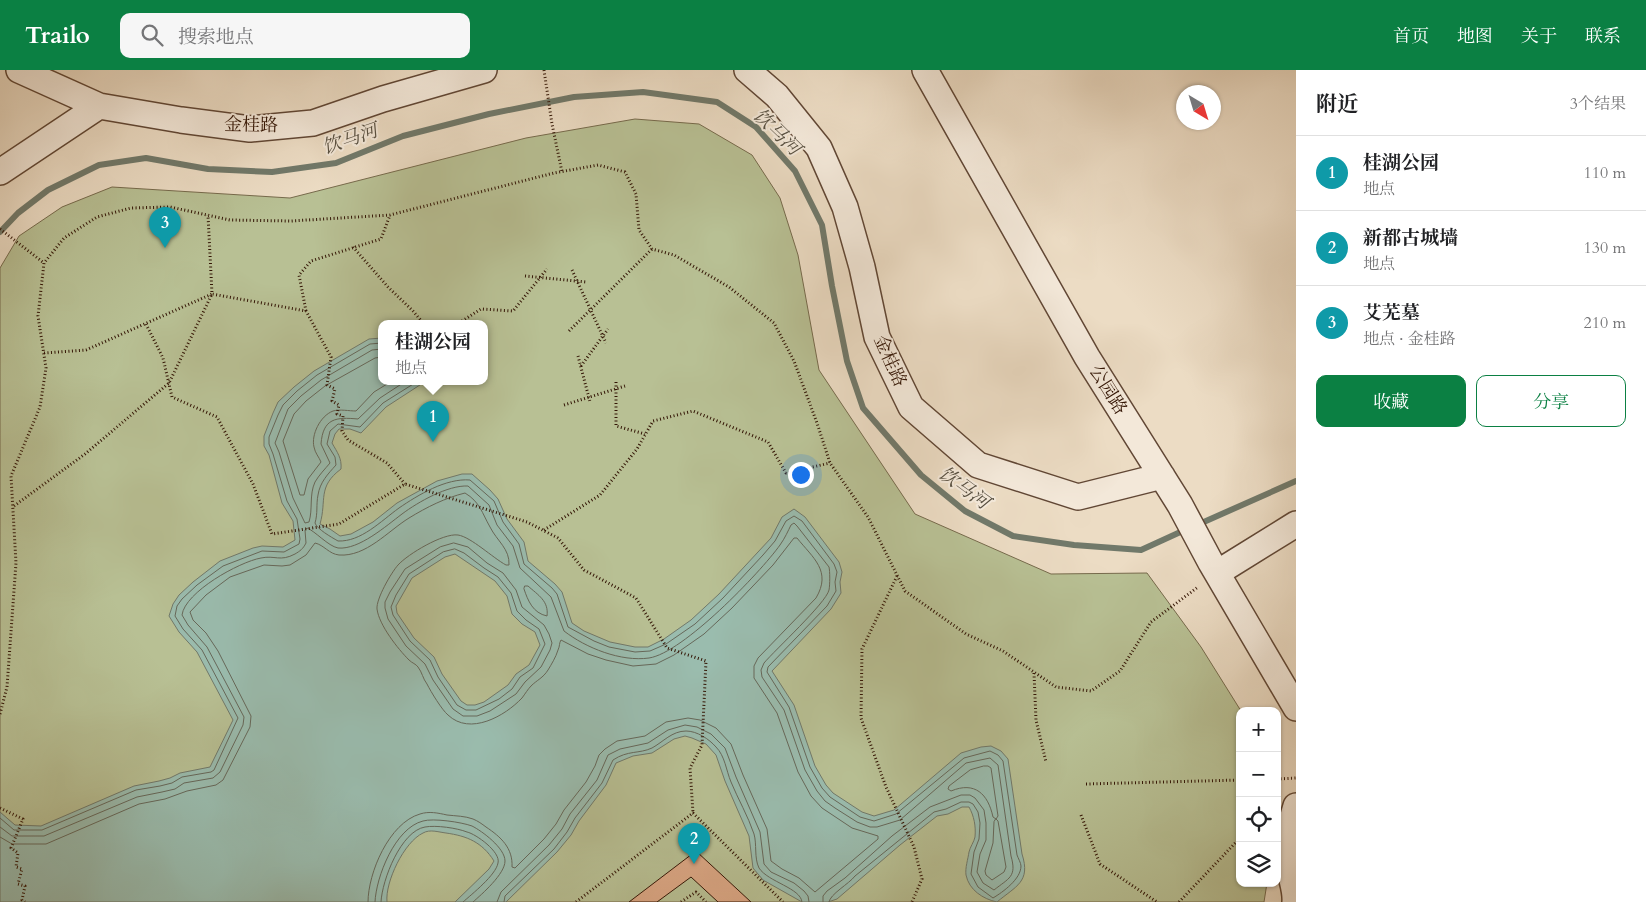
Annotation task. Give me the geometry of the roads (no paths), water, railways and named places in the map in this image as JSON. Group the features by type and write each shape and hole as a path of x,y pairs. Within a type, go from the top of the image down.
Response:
{"street":[{"name":"金桂路","path":"19,70 99,106 250,129 313,123 382,99 484,70"},
{"name":"金桂路","path":"747,70 778,96 820,148 845,208 862,267 877,337 911,407 978,465 1078,498 1162,476"},
{"name":"公园路","path":"925,70 1087,358 1180,505 1214,568 1296,708"},
{"path":"0,172 99,106"},
{"path":"1214,568 1296,524"},
{"path":"1295,902 1296,892 1289,864 1291,822 1296,806"}],"water":[{"path":"378,338 378,385 420,385 386,407 361,433 350,429 339,429 335,434 332,443 340,458 341,469 333,476 326,488 320,524 340,536 351,534 373,522 397,503 437,481 462,474 472,474 498,499 507,519 524,542 528,561 562,592 572,623 584,631 610,642 635,647 648,647 664,639 691,620 719,594 771,538 782,517 794,509 805,517 839,562 842,572 840,582 841,593 831,609 772,671 794,705 815,766 826,785 833,793 862,812 874,816 894,810 961,753 991,746 1001,751 1008,759 1024,863 1025,871 1020,882 997,902 987,899 973,889 966,875 966,869 975,837 975,825 969,807 962,807 948,814 937,816 837,899 828,902 802,902 763,880 753,868 749,836 716,755 706,744 685,736 674,739 652,753 633,756 616,763 606,785 571,835 557,852 506,902 455,902 489,869 494,861 484,849 467,838 431,831 416,838 397,863 389,884 387,902 0,902 0,812 15,825 41,826 134,786 210,767 233,720 197,652 179,632 169,616 173,604 179,595 220,561 253,548 262,546 283,547 295,540 293,521 282,503 269,455 264,446 264,436 278,402 314,371 369,339","holes":["455,554 495,581 507,596 512,614 522,624 535,632 540,645 529,665 516,674 508,685 484,702 467,705 461,701 442,674 434,657 414,638 397,613 396,606 412,578 445,557"]}],"waterway":[{"name":"饮马河","path":"0,232 18,213 48,190 99,165 146,158 208,169 272,172 336,163 403,136 489,114 574,97 643,92 717,102 756,127 795,171 822,225 847,361 863,408 921,475 965,511 1013,536 1074,545 1141,550 1187,529"},
{"name":"饮马河","path":"1197,525 1296,481"}],"place":[{"name":"艾芜墓","path":"165,248"},
{"name":"桂湖公园","path":"433,442"},
{"name":"新都古城墙","path":"694,864"}]}
